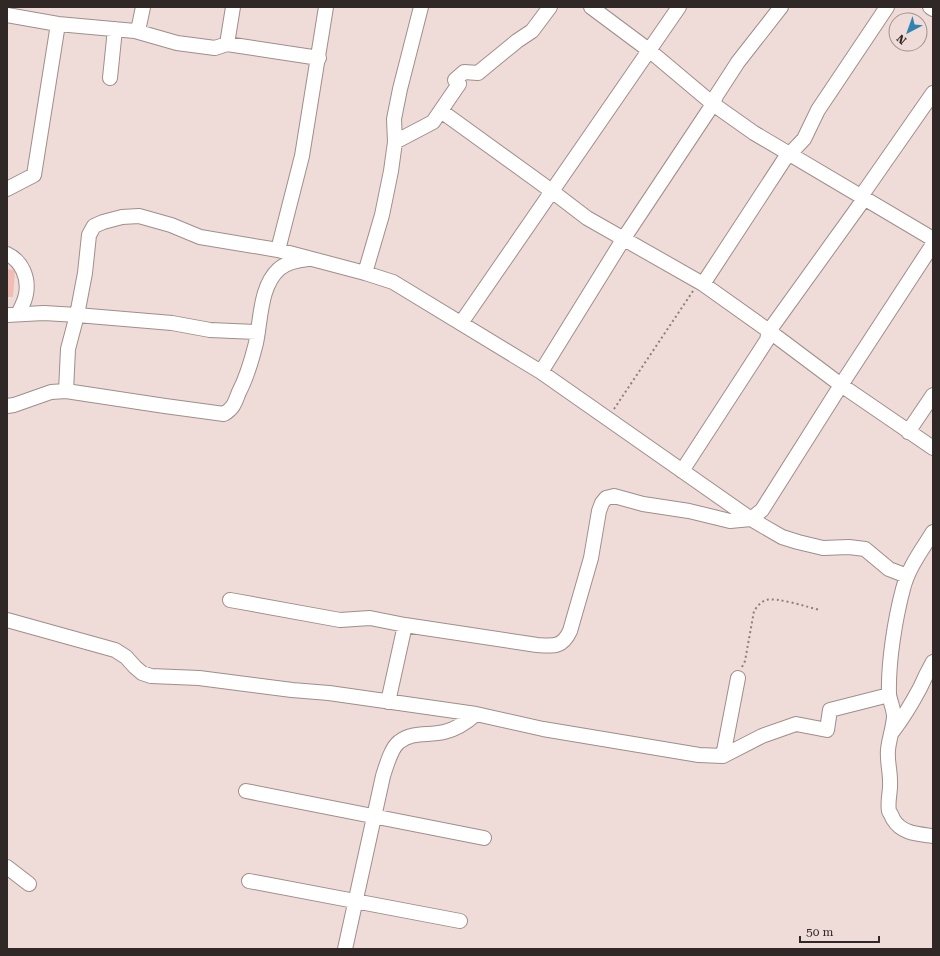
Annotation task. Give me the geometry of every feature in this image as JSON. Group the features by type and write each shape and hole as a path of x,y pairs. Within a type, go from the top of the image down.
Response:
{"street":[{"path":"138,32 143,7"},
{"path":"227,44 233,7"},
{"path":"278,250 302,156 326,7"},
{"path":"365,272 382,215 395,142 394,119 400,89 422,7"},
{"path":"395,142 433,122 459,84 455,80 464,72 478,73 517,41 532,31 550,7"},
{"path":"591,7 650,51 713,104 754,133 933,239"},
{"path":"461,324 679,7"},
{"path":"541,372 624,238 713,104 716,96 738,62 780,7"},
{"path":"701,283 790,153 804,139 818,110 887,7"},
{"path":"7,15 58,24 138,32 177,43 214,48 227,44 319,58"},
{"path":"7,189 34,175 58,24"},
{"path":"110,78 115,29"},
{"path":"682,471 767,340 770,331 864,199 864,192 933,93"},
{"path":"441,111 587,218 701,283 770,331 841,385 933,448"},
{"path":"66,391 68,350 77,315 85,273 89,235 94,226 103,222 122,217 140,216 171,225 200,237 278,250 365,272 393,282 541,372 751,519 782,537 823,548 849,547 865,549 889,569 907,576"},
{"path":"230,600 340,620 370,618 405,625 537,645 556,646 567,638 570,631 590,558 599,511 606,498 614,496 643,504 689,511 730,521 751,519 762,510 933,244"},
{"path":"7,254 18,261 27,280 26,294 12,314"},
{"path":"7,406 51,392 66,391 224,414 230,410 235,403 244,384 258,332 266,293 273,276 280,268 288,263 312,258"},
{"path":"12,314 44,313 77,315 172,323 210,330 258,332"},
{"path":"908,432 933,395"},
{"path":"933,532 907,576 898,614 890,661 889,695 893,713 892,733 888,750 890,780 888,802 889,811 899,827 906,831 914,834 933,836"},
{"path":"7,620 116,650 126,657 142,673 152,676 199,678 292,690 329,693 476,714 582,736 699,755 723,756 762,736 796,724 827,730 830,710 889,695"},
{"path":"388,702 405,625"},
{"path":"892,733 906,713 933,662"},
{"path":"723,756 738,678"},
{"path":"344,949 383,776 391,755 398,743 410,736 428,733 443,733 455,729 465,724 476,714"},
{"path":"246,791 484,838"},
{"path":"7,867 29,884"},
{"path":"249,881 460,921"}],"path":[{"path":"608,418 701,283"},
{"path":"738,678 745,661 754,611 758,605 766,600 778,600 820,610"}],"shaded area":[{"path":"7,269 15,270 13,297 7,297"}]}
